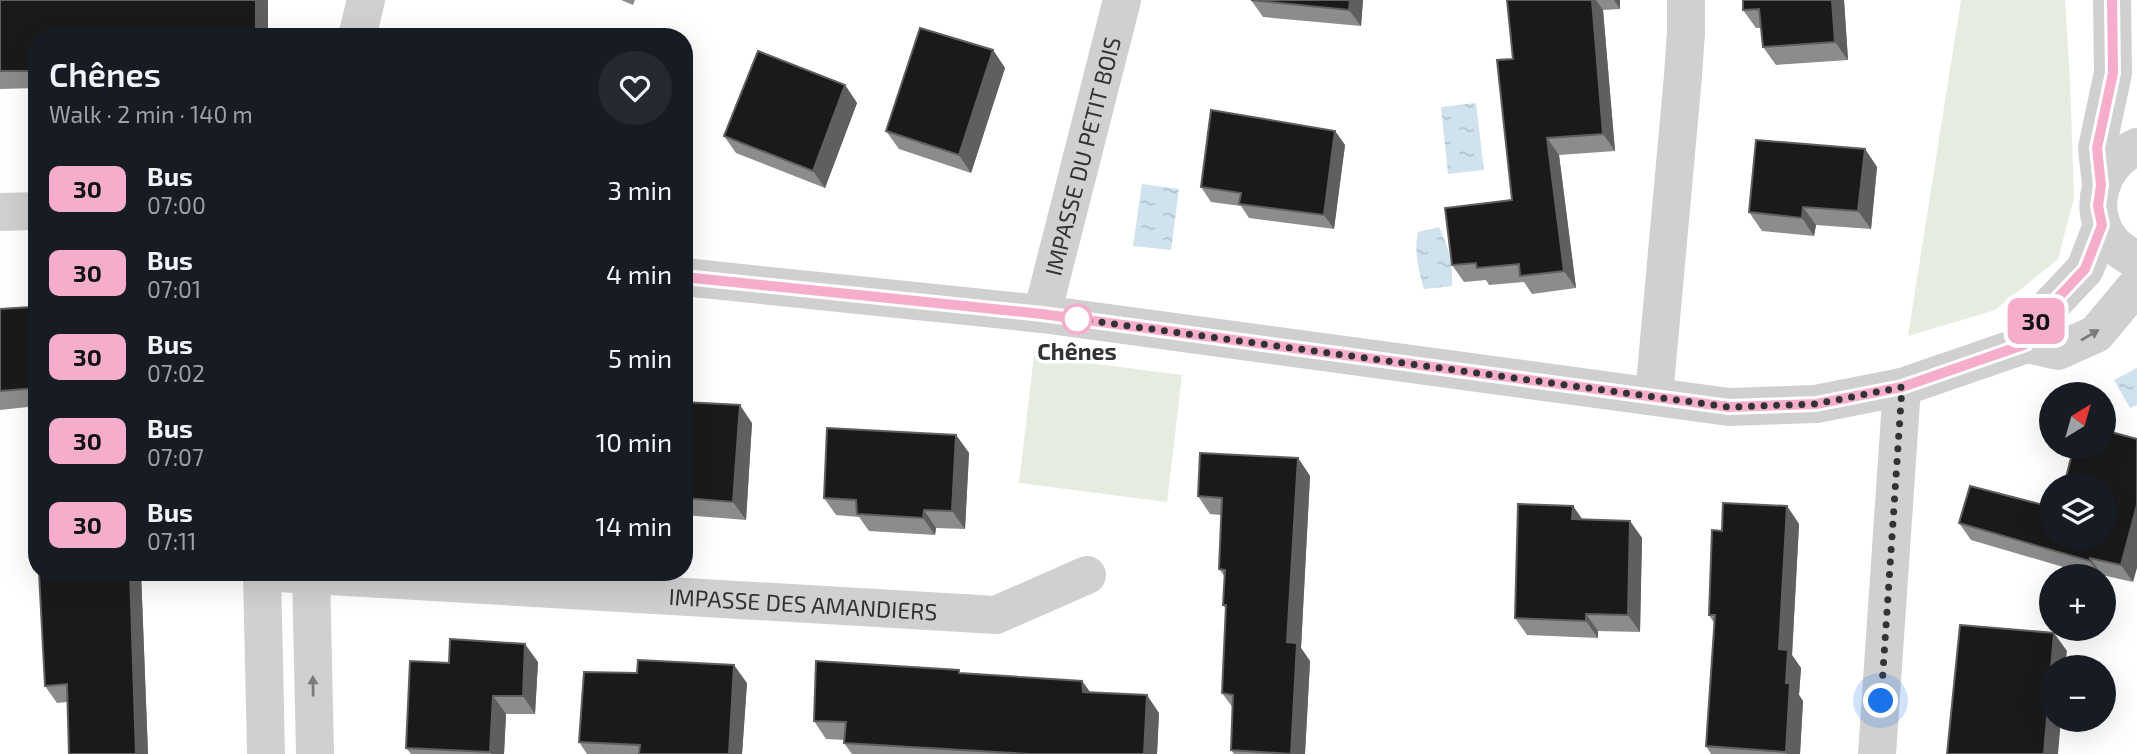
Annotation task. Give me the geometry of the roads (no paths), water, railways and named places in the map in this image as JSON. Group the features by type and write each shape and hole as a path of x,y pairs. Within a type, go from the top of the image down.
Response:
{"street":[{"path":"359,28 366,0"},
{"name":"IMPASSE DU PETIT BOIS","path":"1042,314 1122,0"},
{"path":"1654,396 1683,76 1686,0"},
{"path":"2112,0 2125,85 2097,148 2101,185 2098,206 2102,225 2110,241 2137,260"},
{"path":"2101,185 2120,156 2137,147"},
{"path":"0,212 28,211"},
{"path":"2026,344 2035,322 2085,269 2102,225"},
{"path":"693,278 1042,314 1729,407 1816,404 1902,387 2026,344 2058,351 2096,334 2137,285"},
{"path":"1877,754 1902,387"},
{"name":"IMPASSE DES AMANDIERS","path":"428,581 996,615 1087,575"},
{"path":"262,581 266,754"},
{"path":"311,581 315,754"}],"water":[{"path":"1476,103 1484,170 1448,174 1441,107"},
{"path":"1142,184 1179,189 1171,250 1133,246"},
{"path":"1439,227 1450,256 1452,286 1424,289 1417,260 1418,232"},
{"path":"2137,368 2137,405 2130,408 2114,380"}],"place":[{"name":"Chênes","path":"1077,319"}]}
